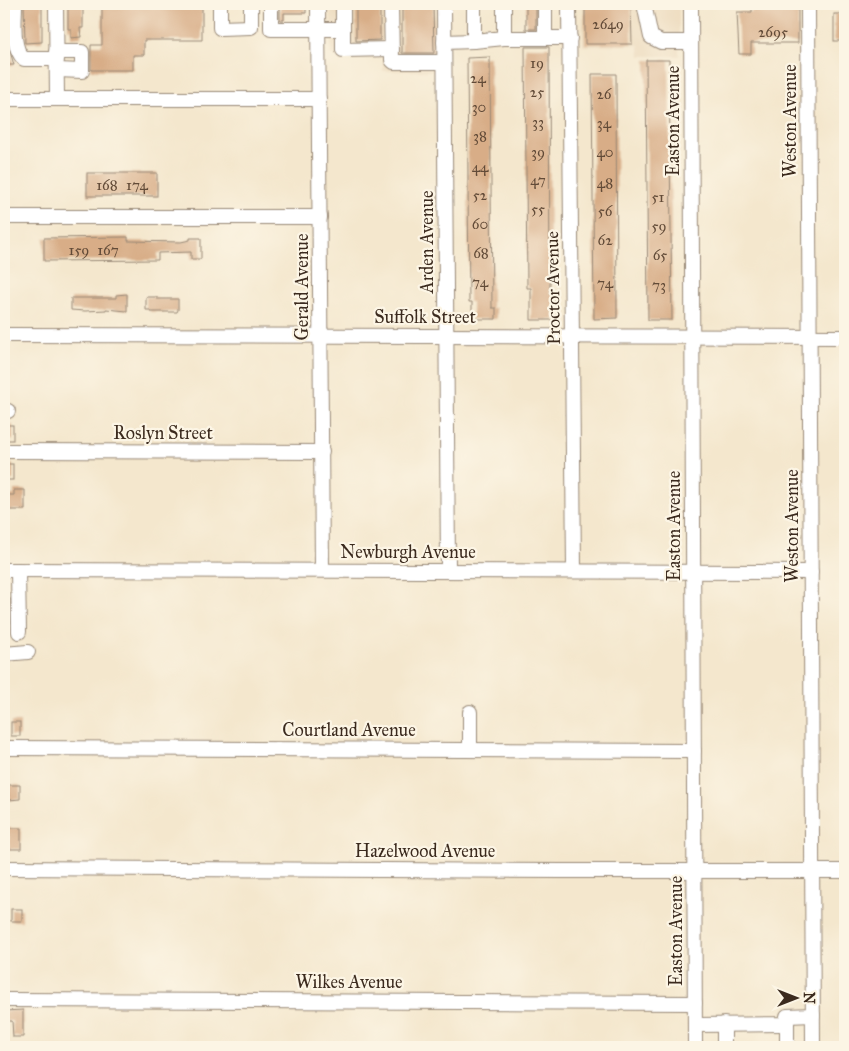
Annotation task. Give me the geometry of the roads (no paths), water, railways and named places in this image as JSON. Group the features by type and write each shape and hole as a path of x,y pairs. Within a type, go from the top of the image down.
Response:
{"street":[{"path":"15,4 16,40 19,55 24,59 57,61 82,71 82,52 57,61"},
{"path":"56,4 58,98"},
{"path":"220,4 220,28 251,27 251,4"},
{"path":"271,4 271,30 343,29"},
{"name":"Gerald Avenue","path":"318,4 322,570"},
{"path":"343,4 343,50 392,49"},
{"path":"391,4 392,60 394,62 444,62"},
{"name":"Arden Avenue","path":"444,4 448,571"},
{"path":"474,4 474,41"},
{"path":"504,4 504,38"},
{"path":"545,4 545,38"},
{"name":"Proctor Avenue","path":"569,4 574,571"},
{"path":"644,4 651,37 661,42 691,42"},
{"name":"Easton Avenue","path":"691,4 695,1047"},
{"name":"Weston Avenue","path":"808,4 813,1047"},
{"path":"444,42 504,38 570,38"},
{"path":"4,99 319,99"},
{"path":"4,217 320,217"},
{"name":"Suffolk Street","path":"4,334 845,337"},
{"name":"Roslyn Street","path":"4,450 322,452"},
{"path":"11,570 18,632"},
{"name":"Newburgh Avenue","path":"11,570 811,572"},
{"path":"4,654 28,652"},
{"path":"470,712 470,750"},
{"name":"Courtland Avenue","path":"4,748 694,751"},
{"name":"Hazelwood Avenue","path":"4,868 845,871"},
{"name":"Wilkes Avenue","path":"4,1000 695,1003"},
{"path":"787,1047 787,1016 813,1015"},
{"path":"724,1024 724,1047"},
{"path":"695,1025 787,1024"}]}
